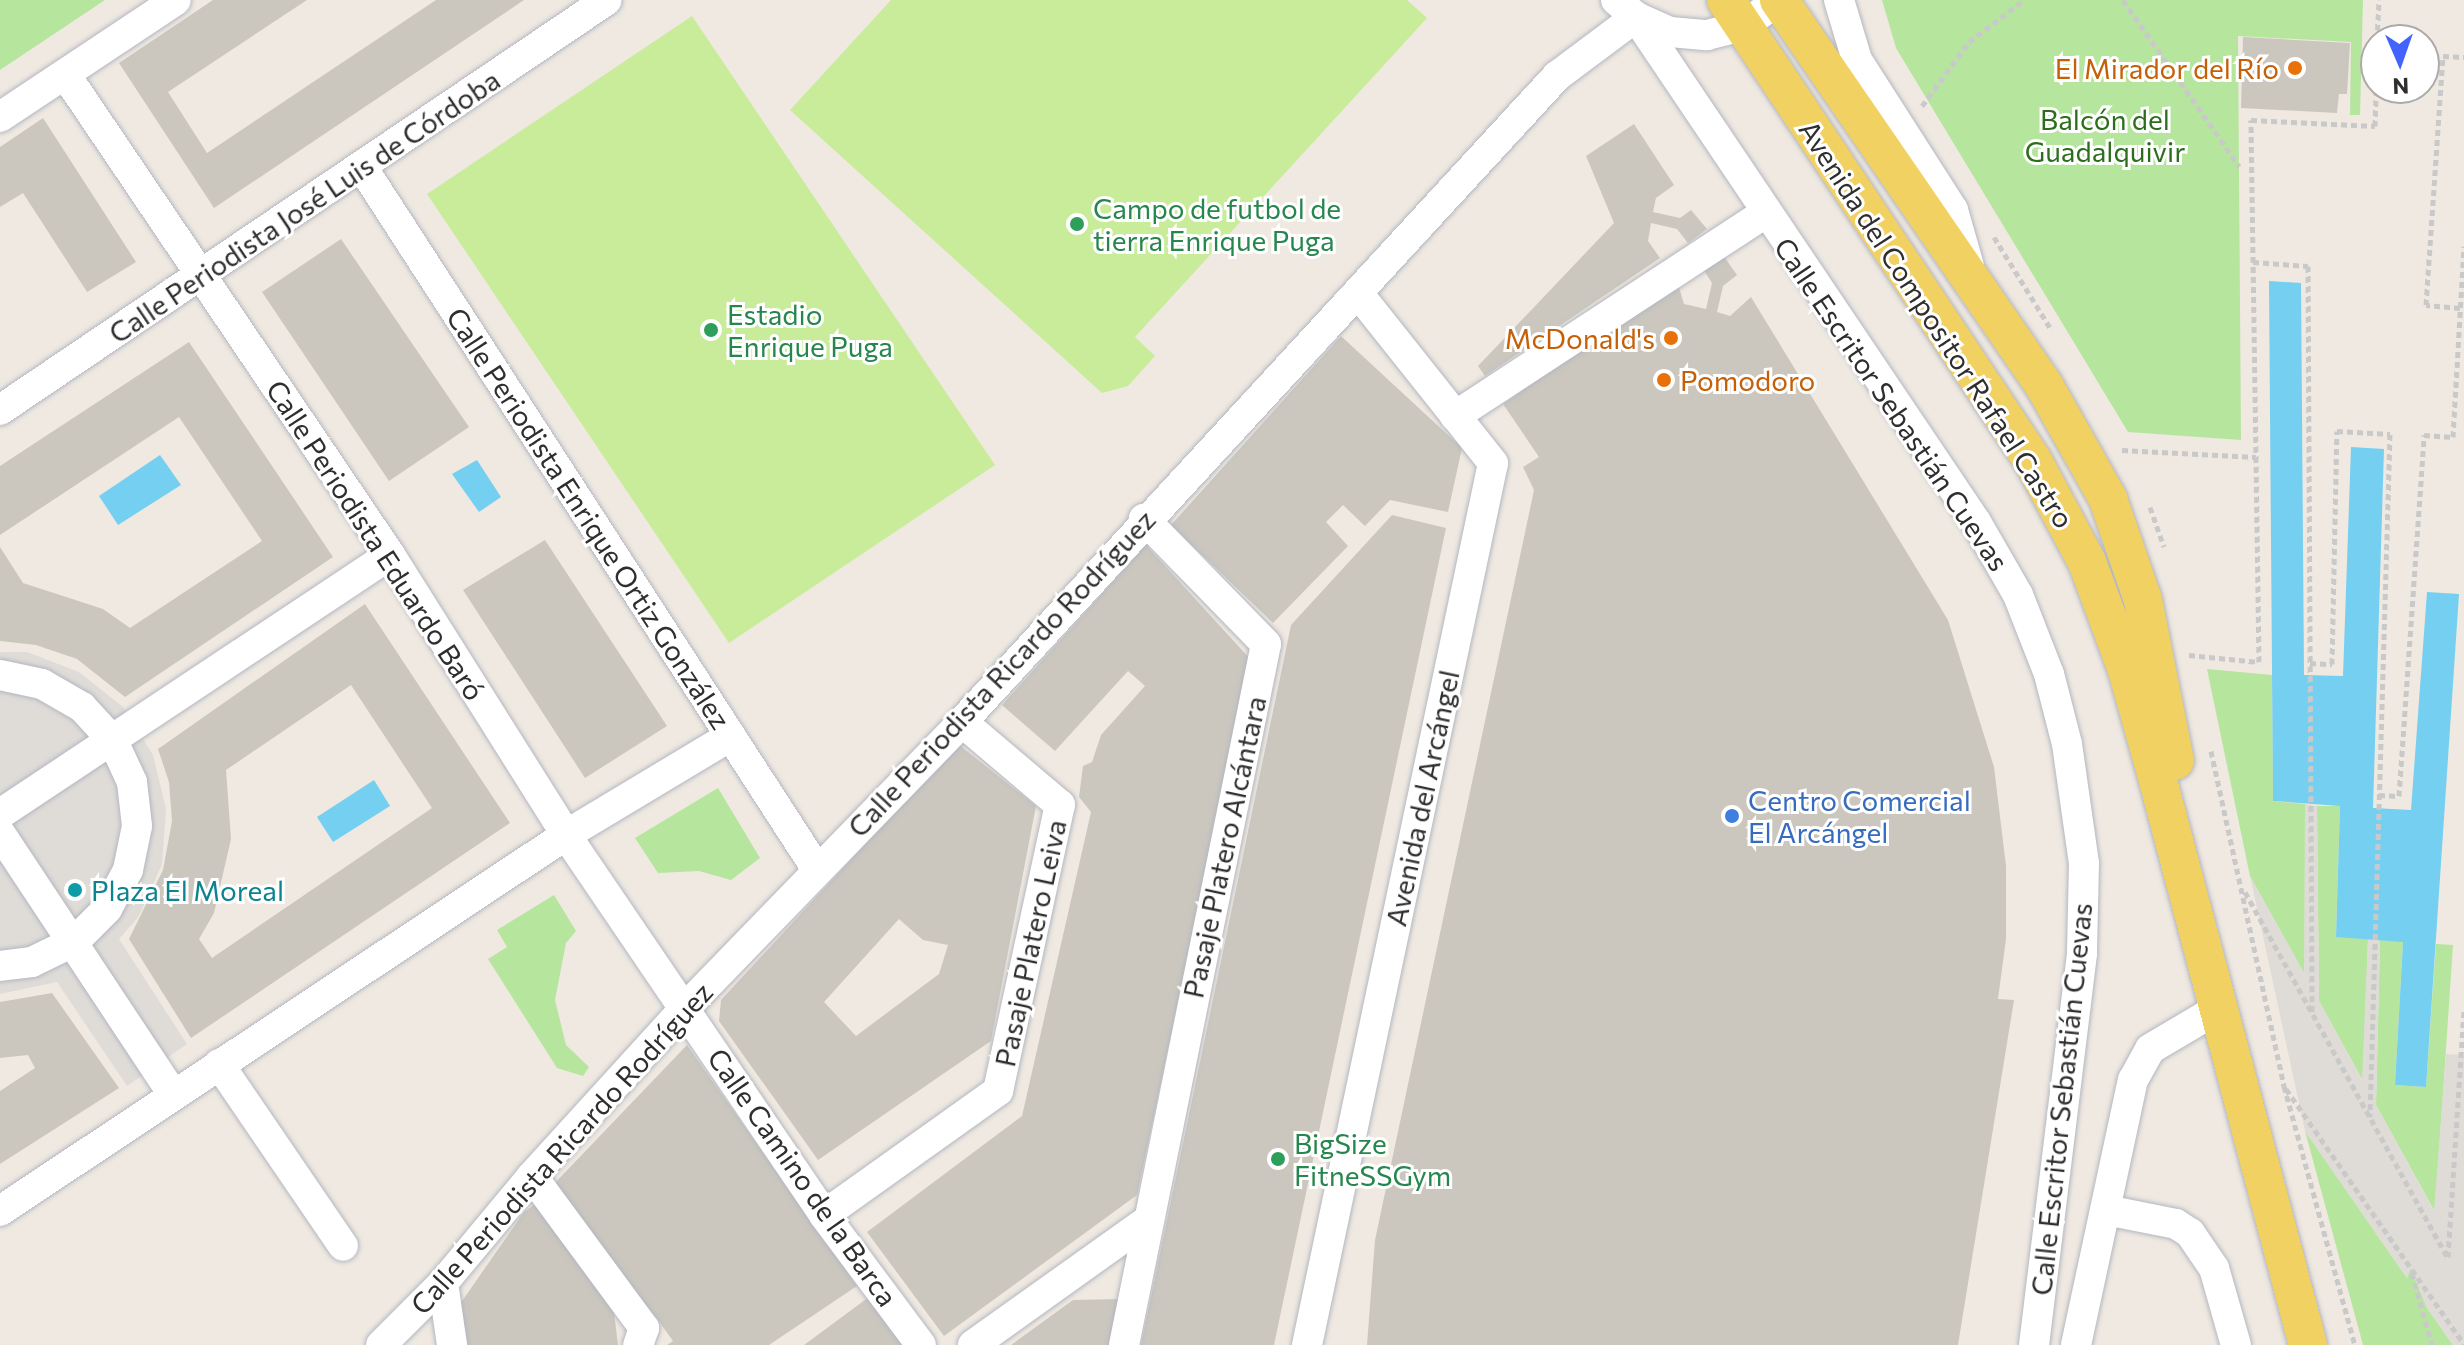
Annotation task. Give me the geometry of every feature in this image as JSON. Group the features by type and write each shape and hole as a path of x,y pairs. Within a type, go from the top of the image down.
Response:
{"main road":[{"name":"Avenida del Compositor Rafael Castro","path":"1779,0 1978,295 2045,387 2124,536 2158,666 2218,996"},
{"name":"Avenida del Compositor Rafael Castro","path":"1734,13 2033,461 2087,562 2127,670 2218,996 2308,1345"}],"street":[{"path":"0,117 176,0"},
{"name":"Calle Periodista José Luis de Córdoba","path":"0,410 607,0"},
{"path":"1626,9 1670,32 1707,35 1734,13 1779,0"},
{"name":"Avenida del Compositor Rafael Castro","path":"1839,0 1857,60 1879,103 1953,210 1978,295"},
{"name":"Calle Escritor Sebastián Cuevas","path":"1626,9 1976,522 2018,595 2049,674 2067,744 2084,863 2082,954 2034,1345"},
{"name":"Calle Periodista Ricardo Rodríguez","path":"381,1345 443,1283 532,1176 686,1007 816,868 962,722 1144,519 1358,293 1557,76 1626,9"},
{"name":"Calle Periodista Eduardo Baró","path":"65,74 390,555 566,835 686,1007"},
{"name":"Calle Periodista Enrique Ortiz González","path":"362,167 816,868"},
{"path":"1455,416 1765,213"},
{"name":"Avenida del Arcángel","path":"1307,1345 1493,463 1358,293"},
{"name":"Pasaje Platero Alcántara","path":"1124,1345 1266,644 1144,519"},
{"path":"0,814 390,555"},
{"path":"0,675 42,684 82,707 113,741 132,782 137,826 128,870 107,909 75,941 32,962 0,966"},
{"name":"Pasaje Platero Leiva","path":"824,1215 998,1091 1060,805 962,722"},
{"path":"0,1211 566,835 731,736"},
{"path":"0,833 75,941 173,1094"},
{"name":"Calle Escritor Sebastián Cuevas","path":"2076,1345 2140,1064 2163,1039 2218,996"},
{"name":"Calle Camino de la Barca","path":"686,1007 824,1215 921,1345"},
{"path":"219,1064 343,1246"},
{"path":"532,1176 644,1328 638,1345"},
{"path":"2106,1210 2176,1224 2190,1233 2214,1268 2236,1345"},
{"path":"973,1345 1148,1220"},
{"path":"443,1283 452,1345"}],"path":[{"path":"1917,113 1969,42 2024,0"},
{"path":"2123,0 2239,166"},
{"path":"2378,24 2379,0"},
{"path":"2460,308 2426,305 2443,56 2464,57"},
{"path":"2189,655 2259,662 2251,120 2375,126 2376,104"},
{"path":"2379,795 2399,796 2424,435 2453,437 2464,246"},
{"path":"2253,262 2308,266 2312,1013"},
{"path":"2310,663 2332,664 2337,431 2390,434 2370,1117"},
{"path":"2122,450 2256,457"},
{"path":"2242,887 2448,1258 2461,1102 2464,1010"},
{"path":"2355,1345 2284,1086 2464,1344"},
{"path":"2410,1266 2432,1345"},
{"path":"2455,1332 2464,1325"}],"green space":[{"path":"0,0 105,0 0,70"},
{"name":"Campo de futbol de tierra Enrique Puga","path":"891,0 1407,0 1427,18 1135,337 1155,356 1128,386 1102,393 790,110"},
{"name":"Balcón del Guadalquivir","path":"1882,0 2363,0 2360,115 2350,115 2351,42 2238,36 2241,440 2128,432 1896,48"},
{"name":"Estadio Enrique Puga","path":"692,16 995,465 729,643 427,194"},
{"path":"2207,669 2272,675 2273,801 2305,804 2305,975 2250,876"},
{"path":"718,788 760,858 731,880 699,871 658,873 635,838"},
{"path":"2317,806 2340,806 2336,936 2368,939 2363,1081 2319,1001"},
{"path":"554,895 576,931 566,943 555,1000 566,1045 589,1067 583,1076 557,1068 488,959 507,947 497,930"},
{"path":"2380,940 2403,941 2395,1085 2426,1087 2436,944 2453,945 2435,1212 2376,1105"},
{"path":"2305,1131 2407,1278 2410,1266 2427,1308 2453,1345 2363,1345"}],"shaded area":[{"name":"Plaza El Moreal","path":"0,652 27,652 79,672 123,707 153,755 166,809 162,864 139,916 119,939 187,1044 127,1086 57,982 0,994"},
{"path":"2305,804 2317,806 2319,1001 2362,1080 2368,939 2380,940 2376,1105 2434,1211 2446,1054 2464,1055 2464,1345 2453,1345 2427,1308 2411,1268 2407,1278 2305,1131 2250,876 2304,973"}],"water":[{"path":"2269,281 2301,283 2304,675 2343,676 2351,447 2384,449 2373,808 2411,810 2427,592 2459,594 2426,1087 2395,1085 2403,942 2336,937 2340,806 2273,801"},
{"path":"160,455 181,485 118,525 99,496"},
{"path":"477,460 501,497 479,512 452,474"},
{"path":"374,780 390,806 333,842 317,817"}],"building":[{"path":"213,0 307,0 168,92 207,153 436,0 524,0 214,208 119,63"},
{"name":"El Mirador del Río","path":"2243,37 2350,43 2347,94 2339,94 2337,113 2241,108"},
{"path":"43,118 136,262 87,292 23,193 0,207 0,147"},
{"path":"1634,124 1674,185 1656,198 1653,212 1680,218 1691,210 1707,229 1688,243 1677,229 1651,223 1648,241 1660,258 1485,376 1478,366 1614,223 1586,156"},
{"path":"341,239 469,427 389,481 262,292"},
{"name":"Centro Comercial El Arcángel","path":"1723,255 1737,275 1723,286 1717,312 1730,316 1751,297 1948,620 1994,767 2006,866 2006,939 1998,999 2014,1000 1958,1345 1367,1345 1375,1240 1534,490 1523,467 1539,457 1503,404 1677,281 1684,304 1706,309 1712,283 1703,269"},
{"path":"1341,336 1462,448 1448,512 1390,500 1365,526 1343,505 1326,522 1348,546 1273,623 1171,525"},
{"path":"189,342 333,557 125,697 77,659 36,645 0,641 0,547 23,583 103,609 130,628 262,541 179,417 0,535 0,466"},
{"path":"1392,515 1446,528 1274,1345 1141,1345 1291,625"},
{"path":"545,540 667,726 585,778 463,590"},
{"path":"1146,545 1251,660 1137,1195 944,1336 867,1232 1022,1116 1091,812 1079,797 1083,766 1092,762 1101,735 1145,686 1128,671 1055,751 1002,705"},
{"path":"365,604 510,823 191,1038 129,939 163,870 172,821 169,782 158,749","holes":["351,685 432,808 212,958 199,939 214,913 231,839 226,770"]},
{"path":"958,744 1036,806 991,1041 818,1160 719,1021 721,1000","holes":["899,919 923,940 948,945 939,974 856,1036 824,1002"]},
{"path":"52,993 119,1088 0,1164 0,1091 35,1068 28,1055 0,1058 0,1002"},
{"path":"687,1045 857,1286 769,1345 667,1345 673,1341 658,1320 551,1187"},
{"path":"538,1202 613,1304 618,1345 468,1345 460,1304 524,1212"},
{"path":"869,1297 905,1345 804,1345"},
{"path":"1119,1299 1110,1345 1011,1345 1073,1300"}],"place":[{"name":"El Mirador del Río","path":"2295,68"},
{"name":"Campo de futbol de tierra Enrique Puga","path":"1077,224"},
{"name":"Estadio Enrique Puga","path":"711,330"},
{"name":"McDonald's","path":"1671,338"},
{"name":"Pomodoro","path":"1664,380"},
{"name":"Centro Comercial El Arcángel","path":"1732,816"},
{"name":"Plaza El Moreal","path":"75,890"},
{"name":"BigSize FitneSSGym","path":"1278,1159"}]}
